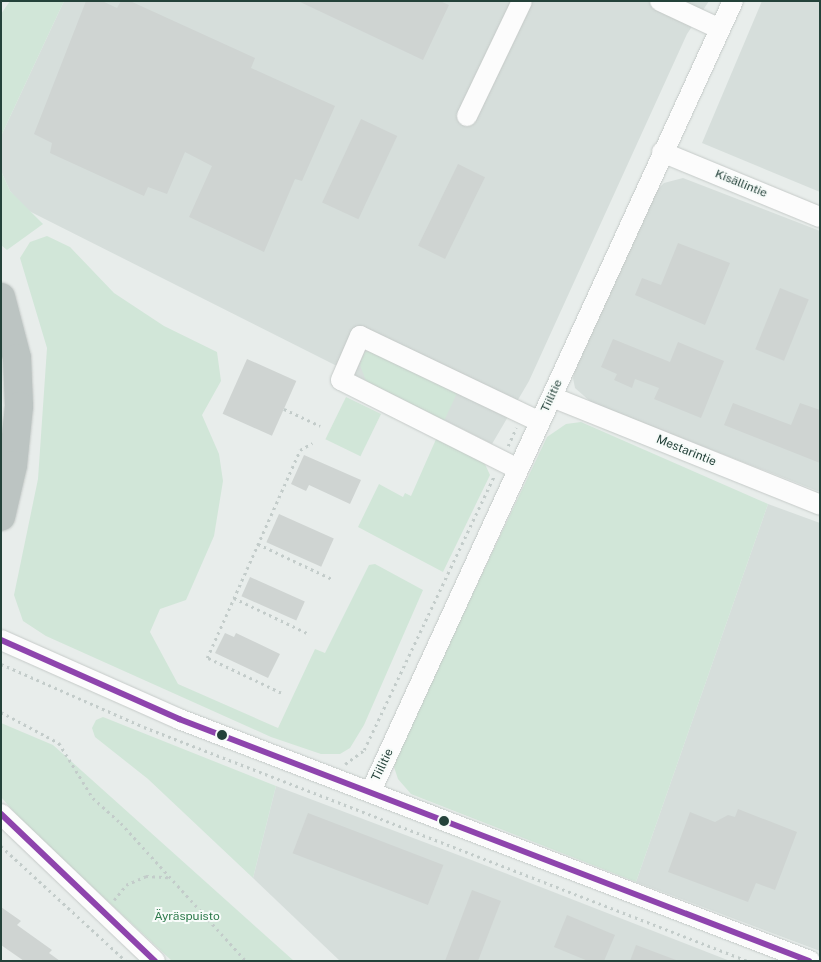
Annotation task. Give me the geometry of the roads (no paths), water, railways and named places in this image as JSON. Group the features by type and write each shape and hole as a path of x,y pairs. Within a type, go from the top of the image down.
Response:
{"highway":[{"path":"1,297 17,358 19,406 13,465 1,517"}],"street":[{"path":"468,116 522,1"},
{"path":"660,1 720,29"},
{"name":"Tiilitie","path":"371,792 510,464 532,417 552,397 662,152 733,1"},
{"name":"Kisällintie","path":"662,152 820,216"},
{"path":"510,464 341,380 360,336 532,417"},
{"name":"Mestarintie","path":"552,397 820,505"},
{"path":"1,640 179,719 810,961"},
{"path":"1,814 155,961"}],"park label":[{"name":"Äyräspuisto","path":"187,917"}]}
